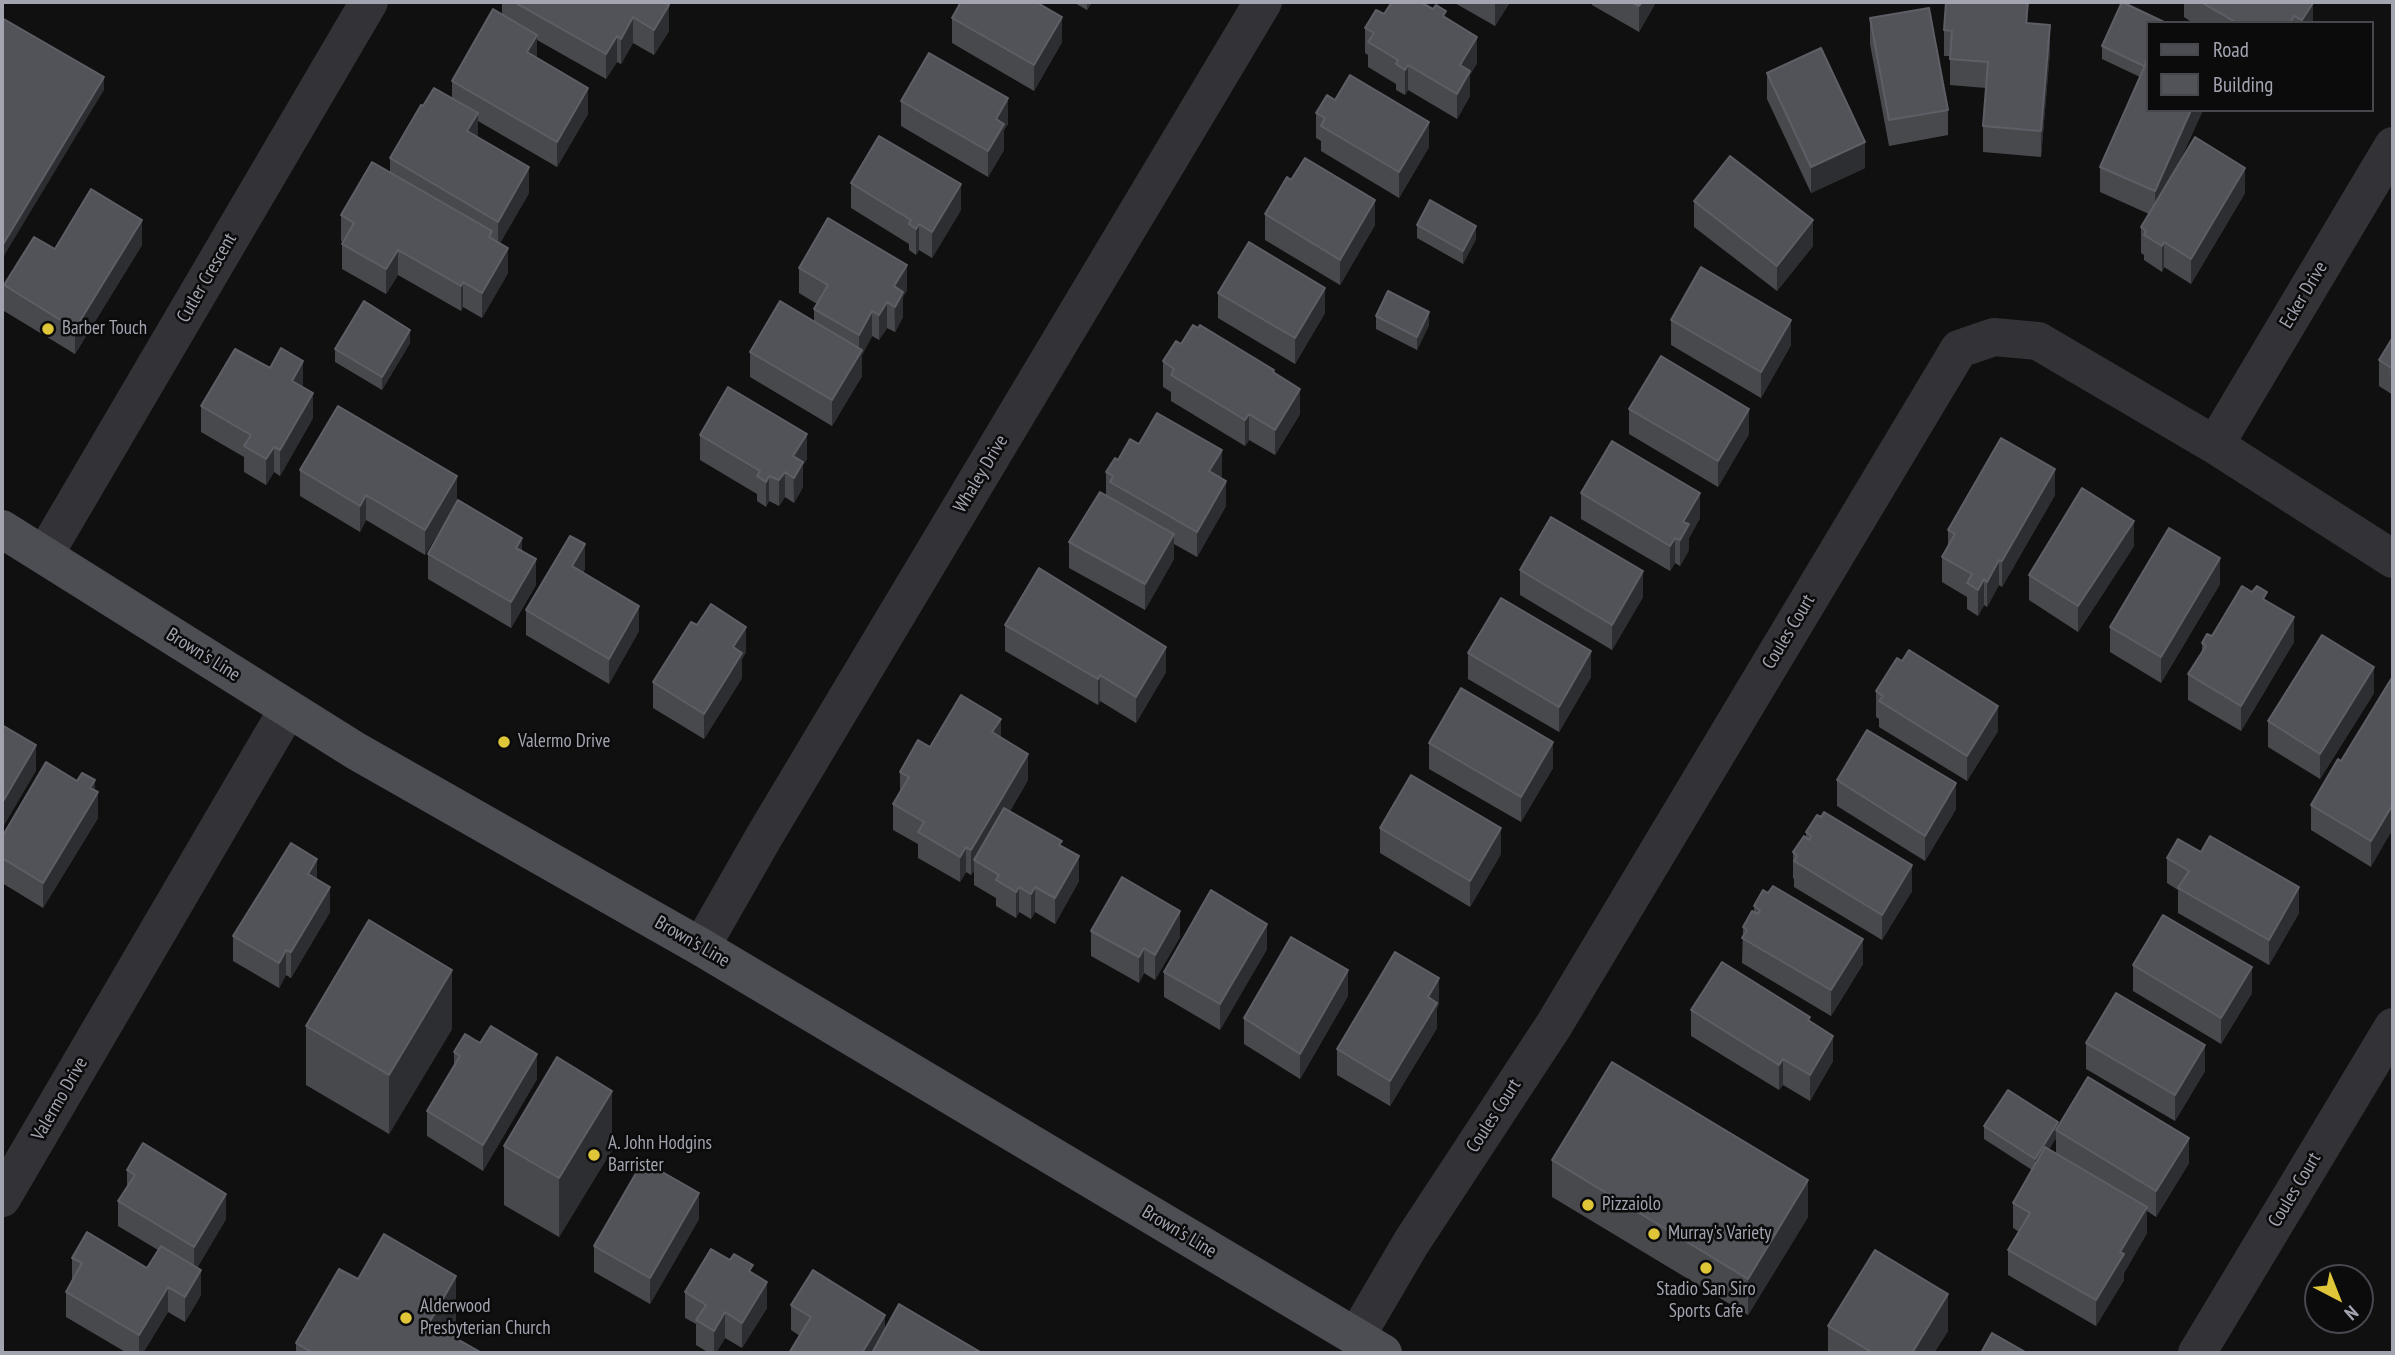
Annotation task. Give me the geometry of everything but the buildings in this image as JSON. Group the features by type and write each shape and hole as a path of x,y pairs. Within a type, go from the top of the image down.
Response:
{"main road":[{"name":"Brown's Line","path":"2,529 356,751 701,947 1370,1345"}],"street":[{"name":"Cutler Crescent","path":"44,554 369,2"},
{"name":"Whaley Drive","path":"701,947 765,835 1263,2"},
{"name":"Ecker Drive","path":"2215,444 2393,146"},
{"name":"Coules Court","path":"1370,1345 1411,1243 1554,1025 1959,348 1994,337 2038,341 2215,444 2393,559"},
{"name":"Valermo Drive","path":"2,1198 288,709"},
{"name":"Coules Court","path":"2197,1353 2391,1037"}],"place":[{"name":"Barber Touch","path":"48,329"},
{"name":"Valermo Drive","path":"504,742"},
{"name":"A. John Hodgins Barrister","path":"594,1155"},
{"name":"Pizzaiolo","path":"1588,1205"},
{"name":"Murray's Variety","path":"1654,1234"},
{"name":"Stadio San Siro Sports Cafe","path":"1706,1268"},
{"name":"Alderwood Presbyterian Church","path":"406,1318"}]}
